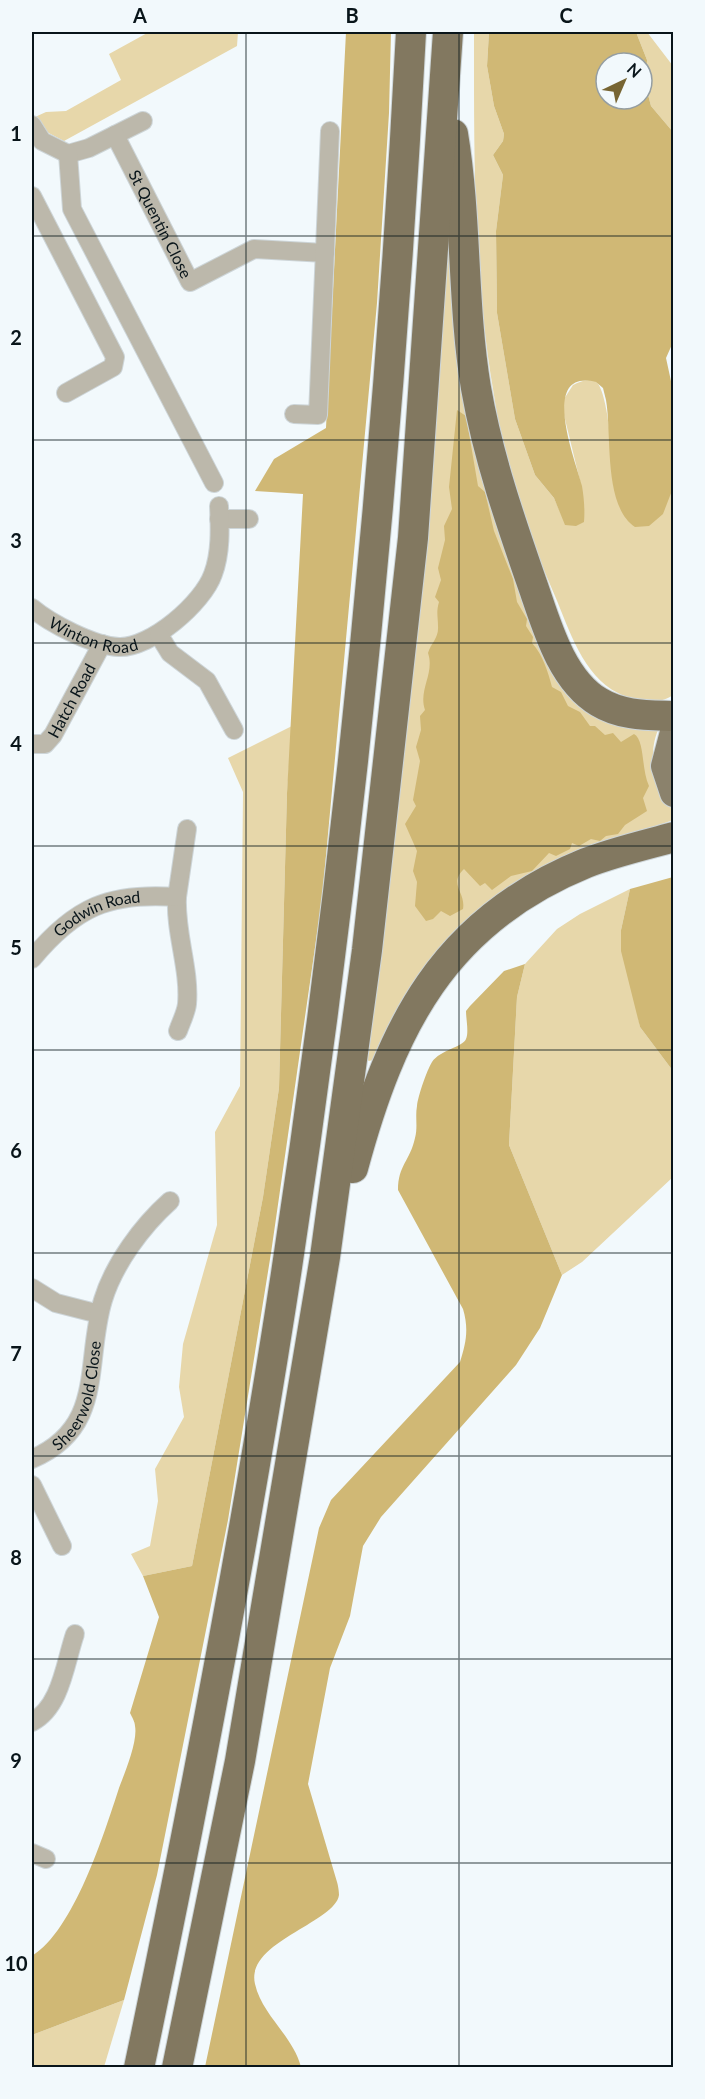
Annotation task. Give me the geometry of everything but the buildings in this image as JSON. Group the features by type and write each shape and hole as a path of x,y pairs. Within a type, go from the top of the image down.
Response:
{"highway":[{"path":"139,2067 192,1811 245,1515 281,1304 312,1088 354,749 394,308 411,32"},
{"path":"177,2067 240,1761 325,1257 367,950 412,538 446,87 448,32"},
{"path":"446,87 460,175 464,287 476,389 501,495 539,603 565,662 584,691 598,702 626,713 674,716"},
{"path":"325,1257 343,1207 375,1090 408,1016 437,973 482,927 524,894 588,862 674,837"}],"main road":[{"path":"674,732 665,765 669,786 674,793"}],"street":[{"path":"32,125 42,141 68,154 89,148 142,121"},
{"path":"294,414 318,415 330,130"},
{"name":"St Quentin Close","path":"115,135 190,282 254,249 325,254"},
{"path":"68,154 72,208 214,483"},
{"path":"32,196 116,357 113,367 66,393"},
{"name":"Winton Road","path":"32,608 56,625 102,644 132,646 159,635 210,582 218,555 219,513 249,519"},
{"name":"Winton Road","path":"159,635 170,652 207,681 218,697 234,730"},
{"name":"Hatch Road","path":"32,744 45,744 53,735 102,644"},
{"path":"178,1031 187,1005 177,897 187,829"},
{"name":"Godwin Road","path":"32,959 59,927 93,907 144,895 177,897"},
{"name":"Sheerwold Close","path":"32,1459 58,1444 81,1416 92,1378 99,1314 111,1281 135,1240 170,1201"},
{"name":"Sheerwold Close","path":"32,1288 56,1303 99,1314"},
{"path":"32,1485 62,1546"},
{"path":"32,1722 43,1716 54,1700 75,1634"}],"shaded area":[{"path":"149,32 238,32 237,46 64,141 41,129 35,117 46,112 66,111 121,80 109,54"},
{"path":"346,32 391,32 389,113 377,303 322,899 271,1253 228,1520 157,1875 124,2000 32,2035 32,1956 47,1943 61,1925 86,1880 133,1748 135,1726 130,1713 159,1617 143,1576 192,1566 263,1197 279,1088 287,793 303,494 255,491 274,459 326,428"},
{"path":"474,32 489,32 487,66 494,106 504,134 503,141 493,155 503,175 496,231 497,313 515,419 535,475 554,498 566,525 581,485 564,415 564,399 573,385 589,380 595,381 600,387 604,398 614,487 673,488 673,477 674,694 654,702 638,700 618,693 606,685 586,664 543,568 511,482 505,459 486,344 478,255"},
{"path":"489,32 636,32 643,51 594,51 594,111 654,110 673,132 674,340 666,358 674,395 673,488 663,514 649,526 635,527 625,517 618,503 613,487 606,400 603,388 596,382 578,381 568,389 564,402 568,439 582,486 584,522 576,526 565,525 554,498 535,475 515,419 497,313 496,231 503,175 493,155 503,141 504,134 494,106 487,66"},
{"path":"636,32 647,32 673,66 673,132 654,110 654,51 643,51"},
{"path":"446,230 558,674 660,725 653,754 655,765 672,806 673,820 645,830 427,965 394,1015 373,1060 369,1061 364,1058"},
{"path":"457,410 466,416 478,486 485,492 494,531 513,579 517,602 527,619 526,626 533,637 532,643 542,658 552,687 561,692 568,706 580,712 590,726 595,726 605,735 613,733 621,742 634,734 637,737 649,786 643,798 647,811 625,825 618,834 606,836 600,841 591,839 579,846 572,843 570,849 556,856 549,853 532,871 511,876 492,890 485,883 480,886 464,869 459,874 457,884 463,909 450,916 441,911 433,919 426,921 415,906 417,882 413,871 417,851 405,824 416,806 413,800 420,761 416,747 421,730 420,716 425,710 423,703 430,668 428,653 438,630 439,602 435,597 441,580 438,568 445,540 444,526 452,509 449,487"},
{"path":"292,726 287,793 279,1088 263,1197 192,1566 143,1576 131,1554 150,1546 158,1501 155,1469 184,1417 179,1387 183,1344 217,1225 215,1132 240,1086 243,792 228,758"},
{"path":"674,877 673,1071 640,1027 621,951 621,930 630,889"},
{"path":"630,889 621,930 640,1027 673,1071 673,1177 582,1262 562,1275 509,1145 517,997 525,964 557,929 580,914"},
{"path":"525,964 517,997 509,1145 562,1275 540,1328 516,1365 381,1517 363,1546 350,1616 330,1668 308,1784 339,1895 334,1905 323,1915 263,1956 256,1969 255,1984 264,2006 291,2045 301,2067 205,2067 319,1528 331,1500 460,1362 464,1349 466,1330 463,1309 398,1190 400,1175 415,1138 416,1110 421,1090 432,1062 466,1039 466,1011 470,1006 504,971"},
{"path":"124,2000 104,2067 32,2067 32,2035"}]}
